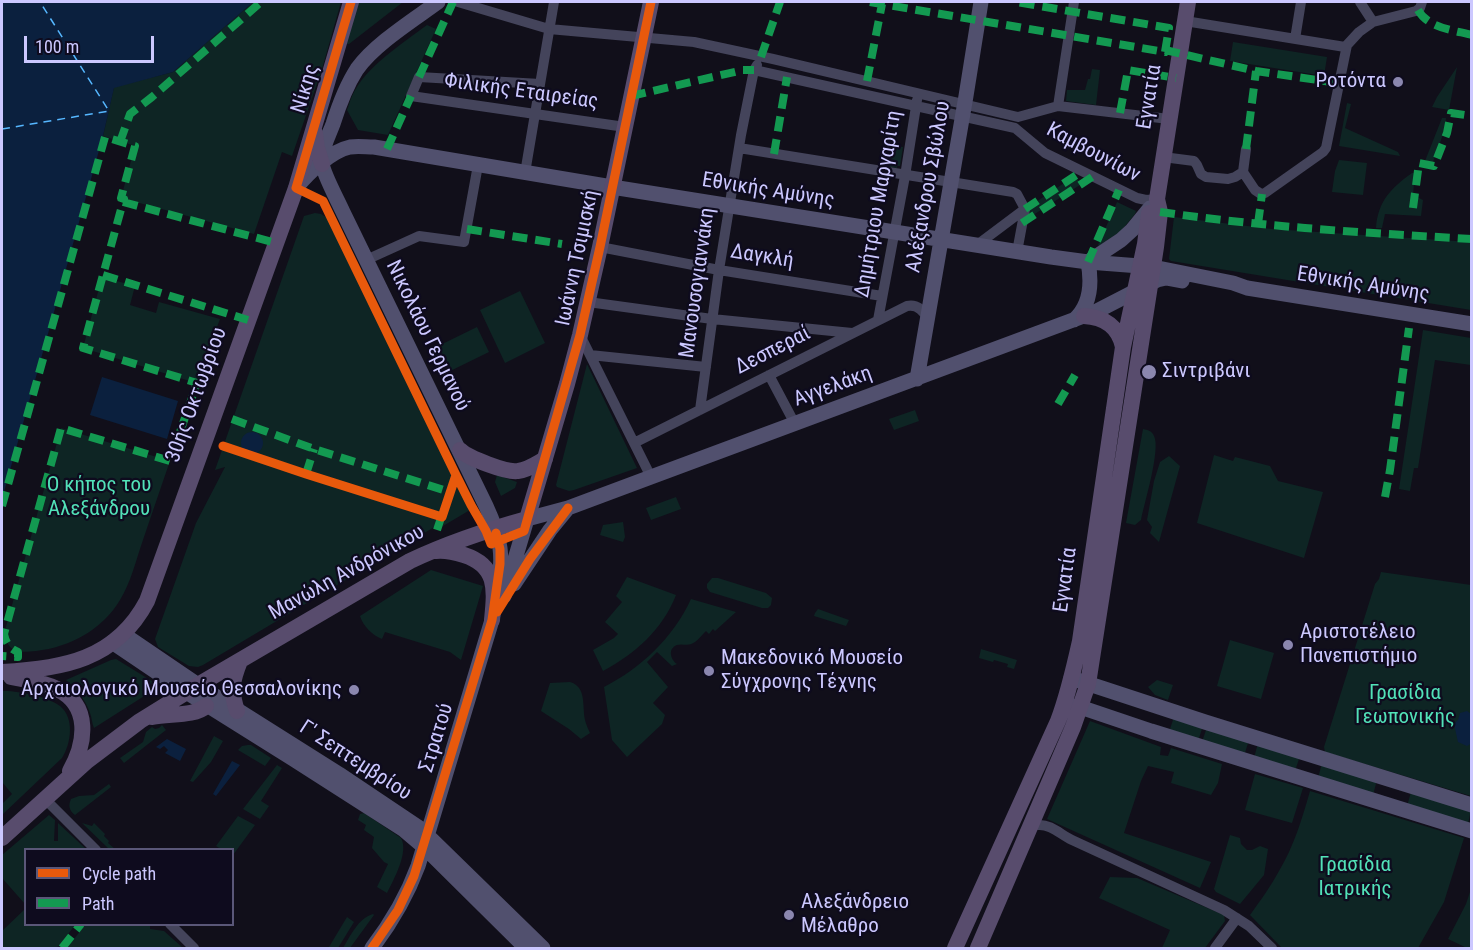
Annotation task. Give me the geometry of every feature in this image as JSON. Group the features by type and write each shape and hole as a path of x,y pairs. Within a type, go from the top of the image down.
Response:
{"main road":[{"name":"Νίκης","path":"296,188 351,2"},
{"path":"322,164 326,143 342,99 358,67 384,42 438,2"},
{"name":"Ιωάννη Τσιμισκή","path":"527,519 588,302 651,2"},
{"name":"Αλέξανδρου Σβώλου","path":"917,379 981,2"},
{"name":"Εγνατία","path":"978,948 1035,823 1072,706 1071,678 1080,641 1123,347 1134,292 1146,266 1160,212 1154,204 1188,2"},
{"path":"314,126 322,164"},
{"name":"Εθνικής Αμύνης","path":"296,188 322,164 342,150 351,147 387,149 1017,252 1088,262 1146,266 1233,283 1247,288 1472,324"},
{"name":"Νικολάου Γερμανού","path":"322,164 366,260 460,450 494,528"},
{"name":"30ής Οκτωβρίου","path":"118,638 137,618 149,596 296,188"},
{"path":"1123,347 1119,334 1110,324 1097,318 1078,318 1089,294 1088,262 1127,235 1154,204"},
{"name":"Εγνατία","path":"955,948 1072,706 1088,684 1150,284 1146,266"},
{"name":"Εθνικής Αμύνης","path":"1150,284 1166,278 1232,289 1247,288"},
{"name":"Αγγελάκη","path":"527,519 568,508 917,379 1078,318 1150,284"},
{"path":"460,450 479,462 514,472 545,459"},
{"path":"492,620 525,566 568,508"},
{"name":"Μανώλη Ανδρόνικου","path":"2,838 63,781 117,737 192,689 429,552 494,528 527,519"},
{"name":"Στρατού","path":"492,620 503,597 527,519"},
{"name":"Στρατού","path":"372,948 389,925 408,892 426,841 492,620 501,560 494,528"},
{"path":"429,552 451,551 473,558 483,565 494,584 495,599 492,620"},
{"path":"2,674 72,663 92,655 118,638"},
{"name":"Γ' Σεπτεμβρίου","path":"118,638 192,689 237,711 339,774 426,841 485,900 526,948"},
{"path":"237,711 232,683 240,661"},
{"path":"2,674 54,688 69,696 79,709 83,723 81,744 73,766 63,781"},
{"path":"1071,678 1472,806"},
{"name":"Γ' Σεπτεμβρίου","path":"192,689 206,706 396,825 426,841"},
{"path":"140,721 167,714 195,712 206,706"},
{"path":"1072,706 1472,831"},
{"name":"Γ' Σεπτεμβρίου","path":"485,900 543,948"}],"street":[{"path":"458,2 549,29 686,40 918,94 963,111"},
{"path":"525,172 554,2"},
{"path":"1058,106 1074,2"},
{"path":"1295,39 1301,2"},
{"path":"1360,2 1373,22"},
{"path":"1246,149 1243,172 1256,191 1265,193 1323,152 1326,148 1345,48 1355,36 1373,22 1420,6"},
{"path":"1185,21 1345,48"},
{"name":"Μανουσογιαννάκη","path":"700,410 719,270 739,148 754,70 761,57"},
{"path":"754,70 916,106 963,111 1017,123 1058,106 1169,119"},
{"name":"Φιλικής Εταιρείας","path":"540,84 419,77 411,96 625,127"},
{"name":"Δημήτριου Μαργαρίτη","path":"878,320 918,94"},
{"name":"Καμβουνίων","path":"1017,123 1045,153 1081,172 1154,204"},
{"path":"739,148 1015,193 1025,209 1017,252"},
{"path":"1163,157 1194,161 1201,174 1206,177 1228,179 1243,172"},
{"path":"366,260 419,236 464,242 478,165"},
{"path":"977,245 1025,209"},
{"name":"Δαγκλή","path":"600,247 719,270 882,296"},
{"path":"588,302 712,319 853,333"},
{"name":"Δεσπεραί","path":"634,442 911,305 919,309 927,318"},
{"path":"580,335 651,477"},
{"path":"590,355 706,367"},
{"path":"769,375 795,424"},
{"path":"44,798 95,848"},
{"path":"1035,823 1060,832 1064,836 1208,902 1238,918 1272,948"},
{"path":"1215,948 1238,918"},
{"path":"172,926 194,948"}],"green space":[{"path":"253,2 341,2 322,69 292,156 282,152 254,234 121,198 135,146 103,136 114,87 173,72"},
{"path":"357,2 403,2 346,44"},
{"path":"427,25 436,29 388,135 358,130 347,110 358,85 385,57"},
{"path":"1233,42 1327,57 1324,76 1230,61"},
{"path":"1457,67 1449,110 1432,107 1437,97"},
{"path":"1092,69 1100,70 1096,105 1066,101 1067,90 1085,90"},
{"path":"1347,103 1351,104 1345,128 1398,152 1400,156 1339,146"},
{"path":"1442,118 1446,118 1445,129 1433,162 1425,161"},
{"path":"892,145 903,147 900,166 897,168 889,167"},
{"path":"1339,160 1367,163 1363,195 1332,192"},
{"path":"1412,173 1415,173 1413,195 1423,200 1421,216 1385,214 1382,228 1376,228 1377,218 1387,196"},
{"path":"1073,177 1083,183 1027,219 1030,206"},
{"path":"1117,202 1136,211 1135,214 1121,231 1099,246 1098,245"},
{"path":"315,213 329,219 453,475 436,526 203,665 189,666 158,647 155,639 196,523 225,467 215,470 304,216"},
{"path":"1174,217 1272,229 1471,242 1471,310 1171,261 1169,259"},
{"path":"102,277 135,286 130,305 156,313 159,302 220,319 196,383 83,348"},
{"path":"520,291 545,343 505,363 480,310"},
{"path":"477,327 489,352 442,375 430,350"},
{"path":"1423,330 1471,338 1471,365 1435,360 1418,468 1414,468 1410,491 1399,489"},
{"path":"587,364 637,468 569,491 556,485"},
{"path":"915,410 919,421 894,430 889,419"},
{"name":"Ο κήπος του Αλεξάνδρου","path":"61,428 170,461 130,578 113,611 94,628 73,641 49,649 19,652 9,645 4,634"},
{"path":"1143,429 1153,434 1156,443 1141,520 1135,525 1126,523"},
{"path":"1214,455 1233,461 1235,457 1270,466 1278,481 1323,492 1304,558 1197,523"},
{"path":"1169,456 1180,466 1159,542 1150,533 1152,527 1147,520 1160,462"},
{"path":"497,475 517,482 515,488 501,496 495,482"},
{"path":"456,484 470,510 443,526 443,525"},
{"path":"676,497 681,509 651,520 646,508"},
{"path":"623,522 625,537 623,542 600,535 603,525"},
{"path":"431,570 483,586 461,660 450,652 385,632 382,639 368,630 360,616"},
{"name":"Γρασίδια Γεωπονικής","path":"1381,572 1471,585 1471,796 1325,752 1324,747 1375,584"},
{"path":"627,577 676,595 656,630 626,657 603,671 593,650 618,634 605,622 622,602 616,596"},
{"path":"712,578 766,593 772,598 771,605 768,608 762,608 710,592 707,584"},
{"path":"691,599 736,612 715,631 713,629 709,634 706,631 688,645 674,647 671,654 677,664 672,666 657,652 647,662 668,687 653,703 665,715 662,724 627,757 612,740 604,687 631,671 655,650 675,627"},
{"path":"818,609 849,620 846,626 814,616"},
{"path":"1230,640 1274,653 1261,699 1217,686"},
{"path":"981,649 1017,660 1014,669 1007,667 1008,664 979,658"},
{"path":"116,659 160,686 94,728 86,703 66,680"},
{"path":"1157,680 1173,685 1168,700 1155,695 1148,687"},
{"path":"570,682 579,688 583,698 585,720 590,733 581,739 541,711 550,683"},
{"path":"2,691 32,695 55,703 65,711 70,731 68,746 62,758 2,815 2,802 12,794 2,782"},
{"path":"1174,717 1203,726 1198,741 1169,732"},
{"path":"1090,721 1161,747 1160,755 1168,756 1171,748 1222,764 1218,783 1211,795 1171,783 1174,772 1148,766 1124,833 1211,862 1200,888 1047,819"},
{"path":"162,725 166,730 124,763 120,758 143,742 146,732 152,727 155,729"},
{"path":"1207,727 1249,740 1244,756 1202,742"},
{"path":"214,736 223,741 211,762 193,782 190,781"},
{"path":"1258,743 1300,756 1295,771 1254,758"},
{"path":"251,745 271,758 265,766 238,750 242,746"},
{"path":"1322,763 1377,780 1373,795 1318,778"},
{"path":"277,765 282,768 261,801 269,806 260,819 243,809"},
{"path":"1255,774 1303,788 1292,823 1245,810"},
{"path":"109,784 111,787 75,815 71,811 69,806 71,799 94,795"},
{"name":"Γρασίδια Ιατρικής","path":"1310,791 1464,838 1444,902 1418,948 1282,948 1250,915 1289,852"},
{"path":"1411,792 1471,810 1468,824 1407,806"},
{"path":"364,813 401,838 403,844 400,866 387,893 377,887 388,864 372,848 374,837 364,830 366,825 358,820 360,814"},
{"path":"49,815 55,820 54,841 58,841 58,823 85,848 24,848 24,903 2,878 2,855"},
{"path":"238,816 255,825 234,854 234,848 216,846"},
{"path":"82,823 92,826 94,823 114,848 108,848"},
{"path":"1230,835 1240,838 1241,844 1247,850 1260,846 1268,849 1264,875 1240,904 1214,889"},
{"path":"1110,877 1137,878 1224,915 1225,921 1205,948 1162,948 1170,930 1099,898"},
{"path":"1471,889 1471,948 1467,948 1448,939"},
{"path":"24,910 24,926 74,926 55,948 2,948 2,931"},
{"path":"373,914 350,948 343,948 363,919"},
{"path":"347,917 354,922 338,948 327,948 329,947"},
{"path":"84,926 150,926 150,929 164,931 183,948 67,948"}],"water":[{"path":"2,2 253,2 173,72 114,88 103,136 2,499"},
{"path":"102,377 178,401 167,439 90,415"},
{"path":"252,432 260,435 263,443 260,451 252,454 244,451 241,443 244,435"},
{"path":"1467,711 1471,714 1472,743 1467,746 1458,742 1454,724 1460,713"},
{"path":"167,739 186,749 180,761 165,753 168,750 164,746 160,749 156,747"},
{"path":"232,761 240,765 216,796 213,794"}],"ferry route":[{"path":"2,129 109,111 40,2"}],"marked path":[{"path":"120,142 130,114 261,2"},
{"path":"419,77 453,2"},
{"path":"761,57 780,2"},
{"path":"870,2 1165,52 1169,28 1016,2"},
{"path":"867,81 882,4"},
{"path":"1418,10 1434,25 1472,35"},
{"path":"1165,50 1256,71 1338,83"},
{"path":"631,96 743,70 754,70"},
{"path":"1120,113 1128,70 1176,78"},
{"path":"1246,149 1256,71"},
{"path":"774,154 787,77"},
{"path":"387,149 411,96"},
{"path":"1413,208 1419,163 1434,166 1447,133 1451,113 1472,116"},
{"path":"2,506 105,137 135,146 121,198 124,199 83,348 197,383 170,461 61,428 4,634 8,645 18,652 18,657 2,656"},
{"path":"1025,209 1081,172"},
{"path":"1022,223 1092,177"},
{"path":"1088,262 1119,190"},
{"path":"1258,224 1262,194"},
{"path":"123,202 276,243"},
{"path":"1160,212 1277,226 1472,239"},
{"path":"467,229 562,244"},
{"path":"103,275 248,320"},
{"path":"1385,497 1409,328"},
{"path":"1058,404 1075,375"},
{"path":"232,419 314,449 450,492"},
{"path":"306,474 314,449"},
{"path":"437,530 443,512"},
{"path":"62,948 79,926"}],"cycle path":[{"path":"351,2 296,188 323,201 491,544 524,531 580,335 651,2"},
{"path":"223,446 442,517 456,475"},
{"path":"497,612 530,559 568,508"},
{"path":"372,948 398,910 414,876 492,620 500,564 500,549 496,533"}],"place":[{"name":"Ροτόντα","path":"1398,82"},
{"name":"Σιντριβάνι","path":"1149,372"},
{"name":"Αριστοτέλειο Πανεπιστήμιο","path":"1288,645"},
{"name":"Μακεδονικό Μουσείο Σύγχρονης Τέχνης","path":"709,671"},
{"name":"Αρχαιολογικό Μουσείο Θεσσαλονίκης","path":"354,690"},
{"name":"Αλεξάνδρειο Μέλαθρο","path":"789,915"}]}
